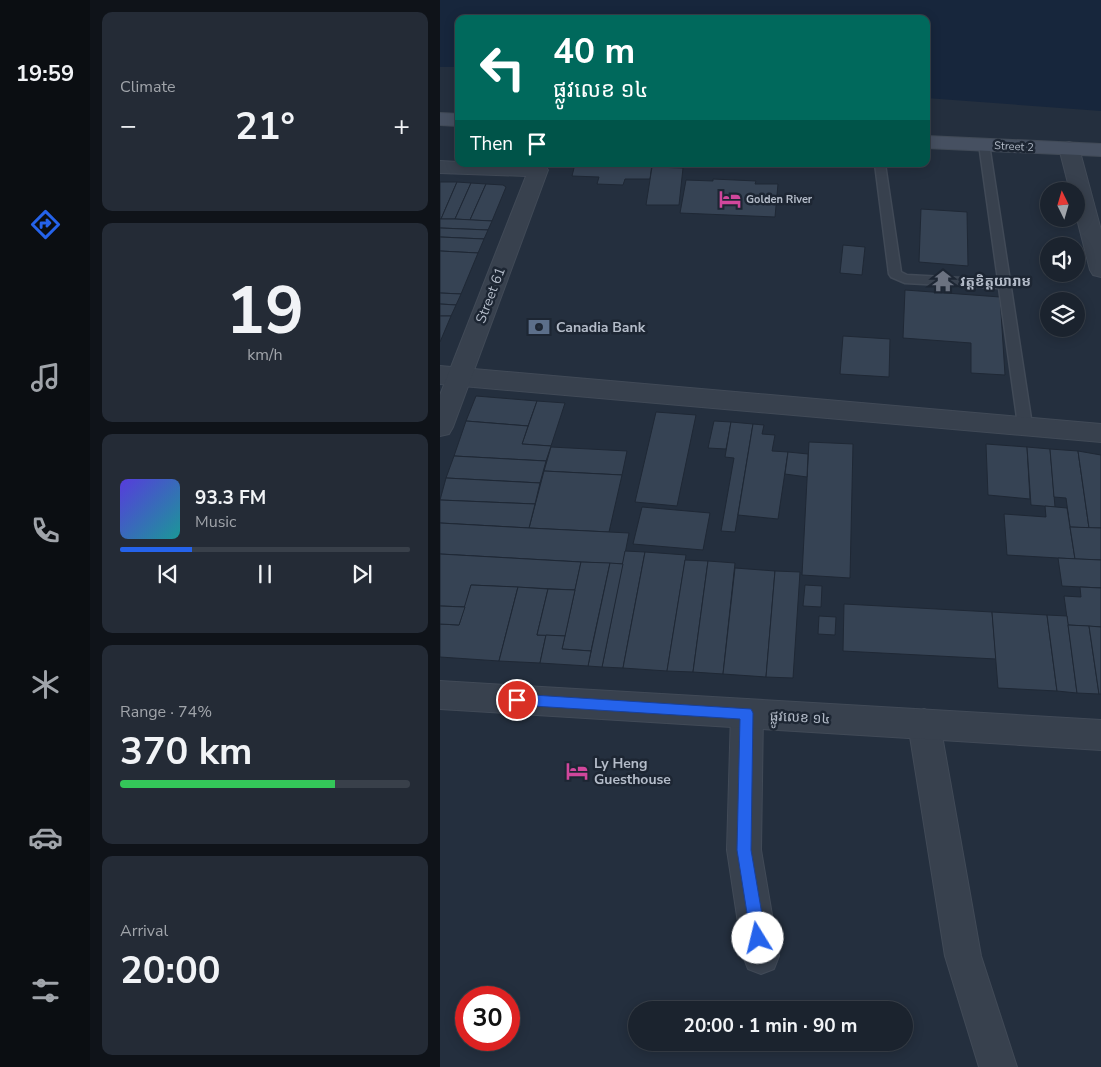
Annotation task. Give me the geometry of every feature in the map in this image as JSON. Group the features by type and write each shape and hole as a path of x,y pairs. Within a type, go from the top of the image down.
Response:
{"main road":[{"path":"440,119 455,120"},
{"name":"Street 2","path":"930,142 1101,150"}],"street":[{"path":"1068,148 1101,270"},
{"path":"440,167 540,167"},
{"name":"Street 61","path":"440,427 449,375 540,167"},
{"path":"449,375 1101,433"},
{"name":"ផ្លូវលេខ ១៤","path":"440,695 1101,735"},
{"path":"747,713 744,850 761,956"},
{"path":"924,724 963,956 998,1067"}],"lane":[{"path":"984,144 1025,425"},
{"path":"880,167 895,274 905,279 1005,284"}],"water":[{"path":"440,0 1101,0 1101,111 930,98 930,15 455,15 455,67 440,67"}],"building":[{"path":"574,167 652,167 650,179 625,179 623,185 597,184 599,177 572,176"},
{"path":"652,167 683,168 679,205 646,205"},
{"name":"Golden River","path":"713,179 756,181 755,184 778,184 775,217 680,213 686,180 713,181"},
{"path":"440,182 457,182 441,219 440,219"},
{"path":"457,182 471,183 455,219 441,219"},
{"path":"471,183 486,184 470,220 455,219"},
{"path":"486,184 503,185 506,187 492,221 470,220"},
{"path":"921,209 967,212 968,266 919,262"},
{"path":"440,219 492,221 488,230 440,228"},
{"path":"440,228 488,230 484,239 440,237"},
{"path":"440,237 484,239 478,253 440,251"},
{"path":"843,245 865,247 862,275 840,273"},
{"path":"440,251 478,253 461,294 440,293"},
{"path":"905,290 1000,297 1005,375 971,373 971,343 903,338"},
{"path":"440,293 461,294 456,305 440,304"},
{"path":"440,304 456,305 451,316 440,316"},
{"path":"440,316 451,316 440,342"},
{"path":"843,336 890,339 889,377 840,374"},
{"path":"476,396 537,401 528,426 466,421"},
{"path":"537,401 565,403 551,446 522,444"},
{"path":"656,412 696,415 677,506 635,502"},
{"path":"466,421 528,426 522,444 551,446 546,461 454,456"},
{"path":"714,421 731,422 726,449 708,448"},
{"path":"731,422 753,424 735,532 721,531 734,458 725,457"},
{"path":"753,424 764,425 762,434 775,435 772,451 788,452 778,519 738,515"},
{"path":"809,442 853,444 850,578 802,575"},
{"path":"986,444 1027,447 1030,499 988,495"},
{"path":"551,447 627,451 622,475 544,471"},
{"path":"1027,447 1050,449 1055,507 1031,505"},
{"path":"1050,449 1078,451 1089,528 1070,527 1066,498 1054,497"},
{"path":"1078,451 1101,455 1101,528 1089,528"},
{"path":"788,452 808,454 807,477 785,474"},
{"path":"454,456 546,461 540,483 446,478"},
{"path":"544,471 622,475 609,532 529,528"},
{"path":"446,478 540,483 535,504 440,500"},
{"path":"440,500 535,504 529,528 440,523"},
{"path":"1045,506 1067,508 1075,559 1007,555 1004,514 1046,517"},
{"path":"642,507 710,513 703,550 633,544"},
{"path":"440,523 629,533 623,564 581,562 440,554"},
{"path":"1070,527 1101,528 1101,560 1075,559"},
{"path":"625,551 645,552 623,668 602,667"},
{"path":"645,552 686,555 667,671 623,668"},
{"path":"440,554 581,562 575,590 471,585 465,607 440,606"},
{"path":"1058,558 1101,560 1101,588 1062,586"},
{"path":"685,560 708,561 693,672 667,671"},
{"path":"708,561 735,563 723,674 693,672"},
{"path":"581,562 610,563 591,651 562,649"},
{"path":"610,563 623,564 602,667 588,666"},
{"path":"735,568 775,571 766,677 723,674"},
{"path":"775,571 800,572 793,678 766,677"},
{"path":"471,585 518,587 499,661 440,657 440,624 459,625"},
{"path":"805,585 822,586 821,607 803,606"},
{"path":"518,587 548,589 537,635 546,635 540,663 499,661"},
{"path":"1080,587 1101,588 1101,627 1068,625 1064,596 1081,597"},
{"path":"548,589 575,590 565,636 537,635"},
{"path":"844,604 992,612 996,659 843,651"},
{"path":"440,606 465,607 459,625 440,624"},
{"path":"992,612 1047,615 1057,691 998,688"},
{"path":"1047,615 1067,616 1077,693 1057,691"},
{"path":"819,616 836,617 835,635 818,634"},
{"path":"1068,625 1089,626 1099,694 1077,693"},
{"path":"1089,626 1101,627 1101,694 1099,694"},
{"path":"546,635 565,636 562,649 591,651 588,666 540,663"}],"place":[{"name":"Golden River","path":"730,199"},
{"name":"វត្តខិត្តយារាម","path":"943,281"},
{"name":"Canadia Bank","path":"539,327"},
{"name":"Ly Heng Guesthouse","path":"577,771"}],"route":[{"path":"517,700 747,713 744,850 758,938"}]}
